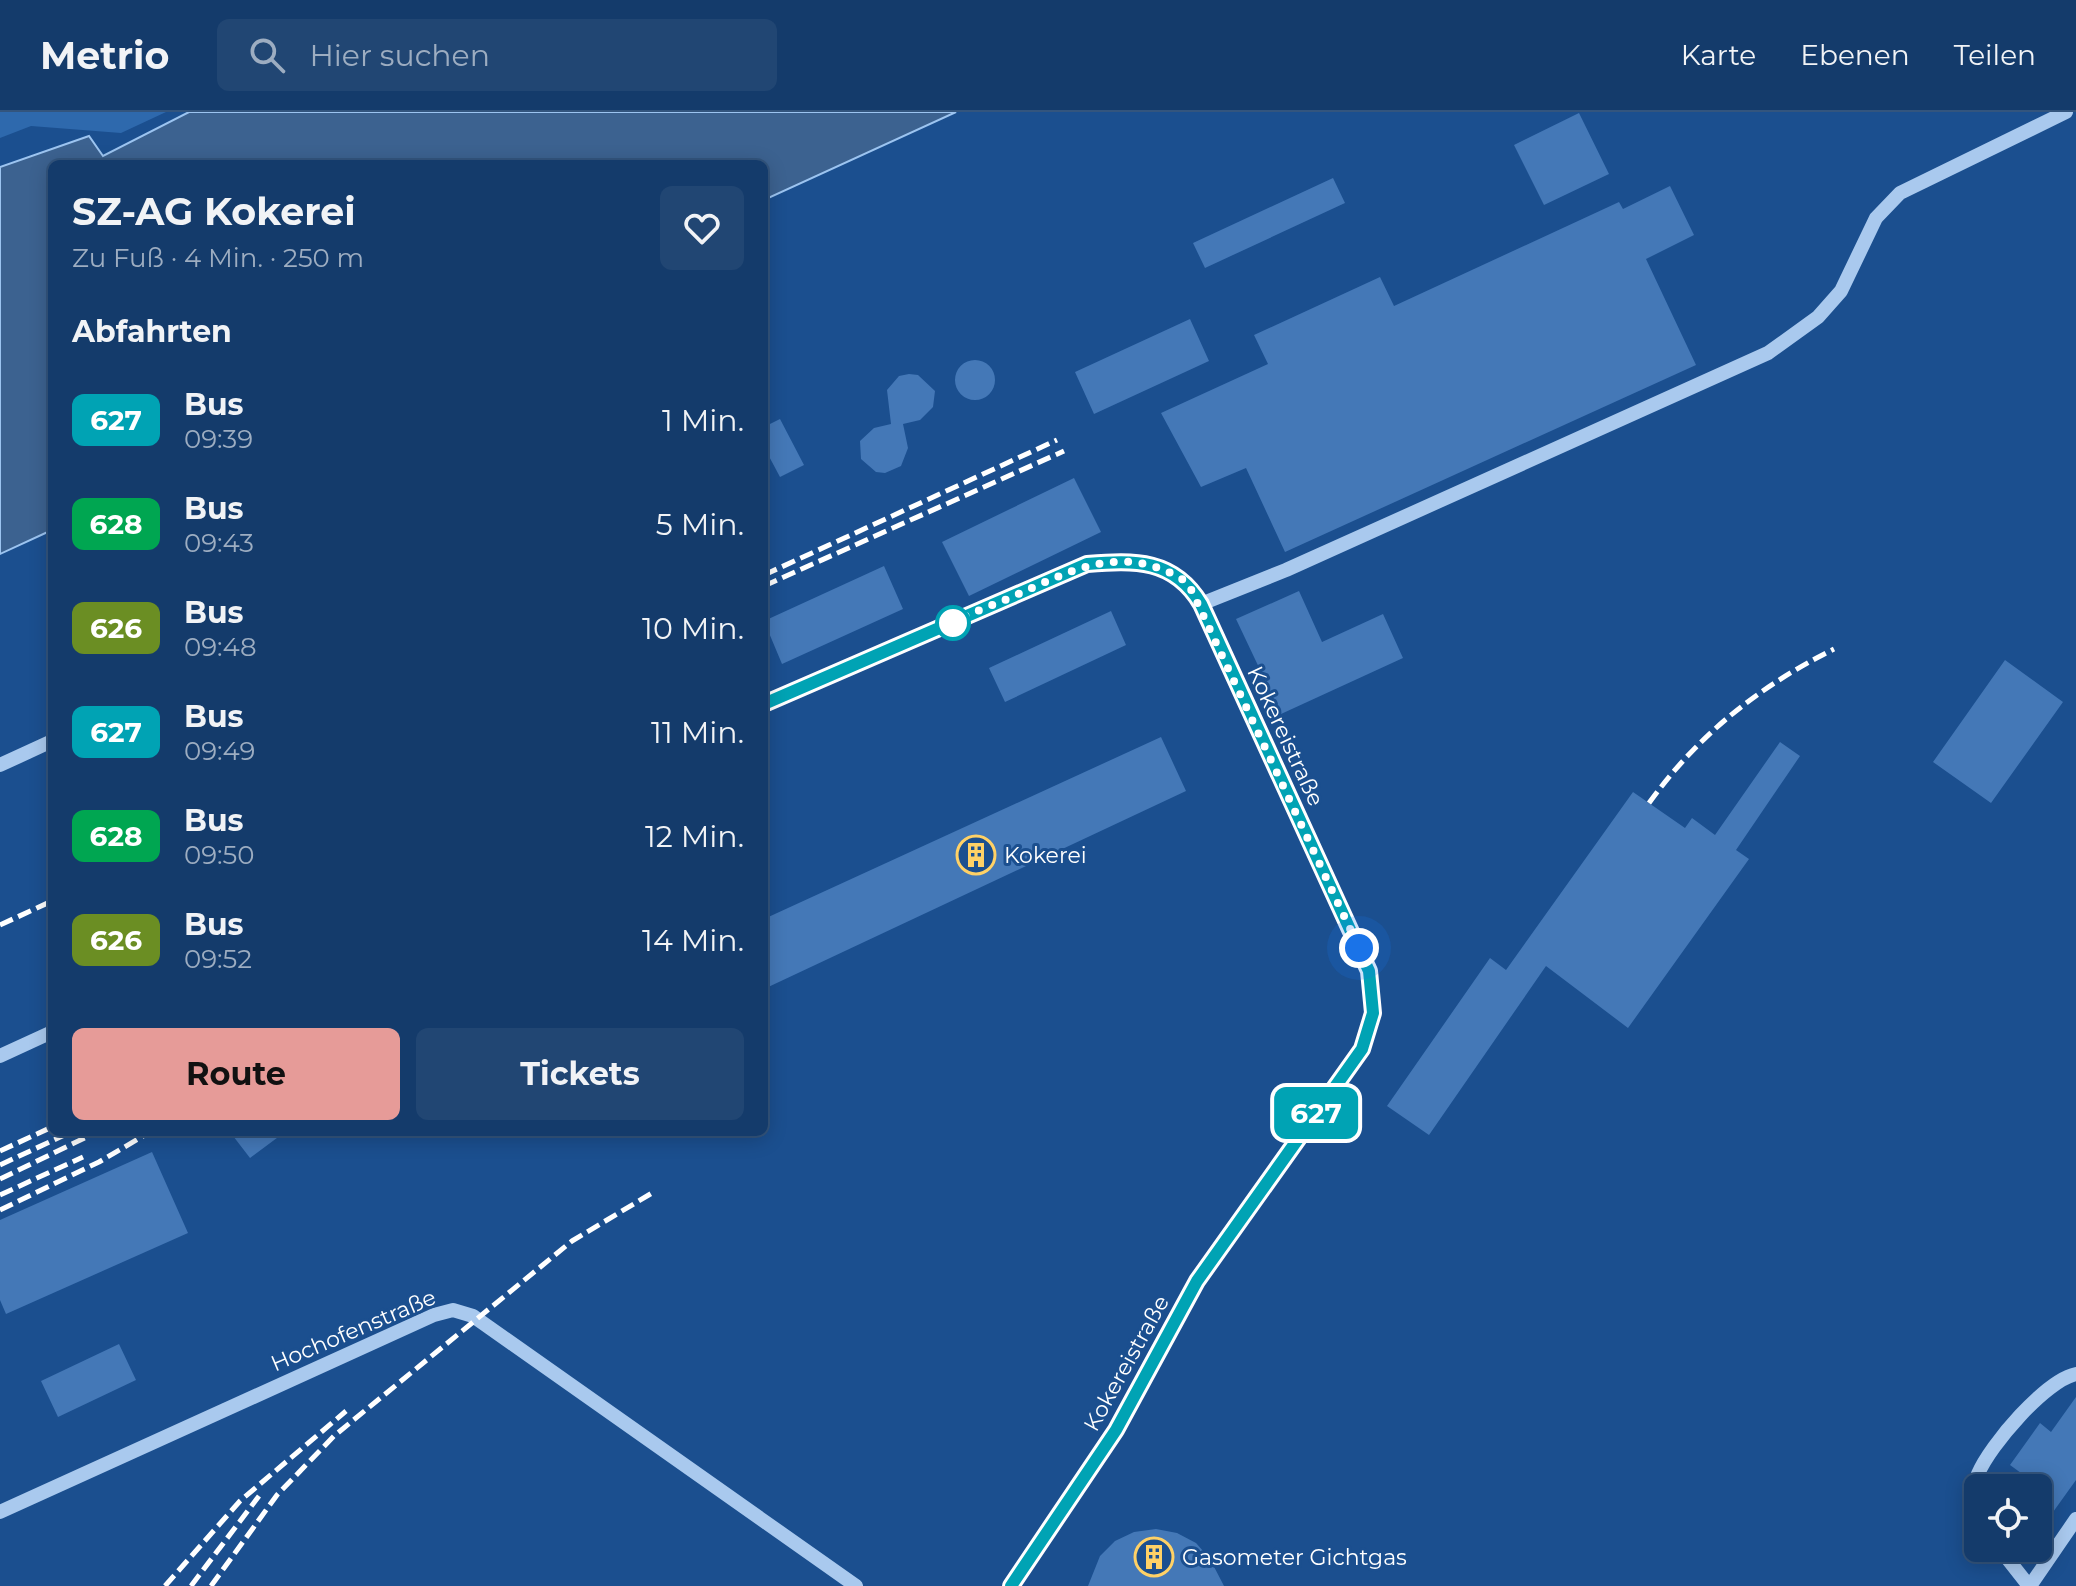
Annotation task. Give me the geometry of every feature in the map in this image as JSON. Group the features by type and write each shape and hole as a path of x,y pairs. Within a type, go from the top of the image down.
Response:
{"lane":[{"path":"1201,604 1286,570 1768,353 1818,317 1841,291 1876,218 1900,193 2066,112"},
{"name":"Kokereistraße","path":"768,702 1087,564 1122,561 1169,570 1188,583 1201,604 1369,971 1373,1013 1362,1049 1197,1281 1116,1430 1011,1586"},
{"path":"0,765 48,743"},
{"path":"0,1056 48,1034"},
{"name":"Hochofenstraße","path":"0,1512 434,1315 453,1310 473,1316 856,1586"},
{"path":"1979,1474 2029,1405 2061,1377 2076,1374"},
{"path":"2010,1562 2030,1586 2076,1519"}],"shaded area":[{"path":"0,112 166,112 121,133 31,126 0,138"},
{"path":"189,112 956,112 768,198 768,160 48,160 48,532 0,554 0,167 89,136 103,156"}],"building":[{"path":"1579,113 1609,174 1544,205 1514,145"},
{"path":"1333,178 1345,203 1205,268 1193,243"},
{"path":"1670,186 1694,235 1646,259 1696,365 1285,552 1246,468 1201,487 1161,413 1268,364 1254,335 1380,277 1394,306 1619,202 1623,209"},
{"path":"1190,319 1209,361 1094,414 1075,372"},
{"path":"975,360 989,366 995,380 989,394 975,400 961,394 955,380 961,366"},
{"path":"918,375 935,391 933,407 920,420 903,424 908,448 901,466 885,473 876,472 861,459 860,441 874,428 891,424 887,390 899,376"},
{"path":"780,419 804,465 780,477 768,454 768,425"},
{"path":"1074,478 1101,532 969,596 942,542"},
{"path":"884,566 903,609 782,664 768,631 768,619"},
{"path":"1299,591 1322,642 1383,614 1403,658 1281,714 1236,619"},
{"path":"1111,611 1126,645 1005,702 989,668"},
{"path":"2005,660 2063,702 1991,803 1933,762"},
{"name":"Kokerei","path":"1161,737 1186,791 768,987 768,917"},
{"path":"1780,742 1800,756 1736,850 1749,859 1628,1028 1546,966 1429,1135 1387,1106 1490,958 1506,970 1633,792 1685,828 1692,818 1715,835"},
{"path":"233,1136 280,1136 250,1158"},
{"path":"152,1152 188,1233 6,1314 0,1300 0,1220"},
{"path":"119,1344 136,1380 58,1417 41,1381"},
{"path":"2076,1397 2076,1480 2052,1513 2052,1474 2020,1474 2010,1465 2040,1423 2051,1432"},
{"name":"Gasometer Gichtgas","path":"1156,1529 1177,1533 1196,1543 1210,1559 1224,1586 1088,1586 1100,1556 1115,1541 1134,1532"}],"railway":[{"path":"768,573 1057,440"},
{"path":"768,584 1064,451"},
{"path":"1649,803 1688,756 1731,715 1755,696 1834,649"},
{"path":"0,925 48,903"},
{"path":"0,1151 48,1129"},
{"path":"0,1165 62,1136"},
{"path":"0,1179 89,1136"},
{"path":"0,1210 99,1162 143,1136"},
{"path":"0,1195 83,1157"},
{"path":"211,1586 277,1495 334,1436 572,1241 652,1193"},
{"path":"165,1586 240,1501 346,1411"},
{"path":"191,1586 259,1496"}],"bus line":[{"name":"627","path":"768,702 1087,564 1122,561 1169,570 1188,583 1201,604 1369,971 1373,1013 1362,1049 1197,1281 1116,1430 1011,1586"}],"place":[{"name":"Kokerei","path":"976,855"},
{"name":"Gasometer Gichtgas","path":"1154,1557"}],"route":[{"path":"953,623 950,624 1087,564 1122,561 1146,564 1169,570 1188,583 1201,604 1359,948"}]}
